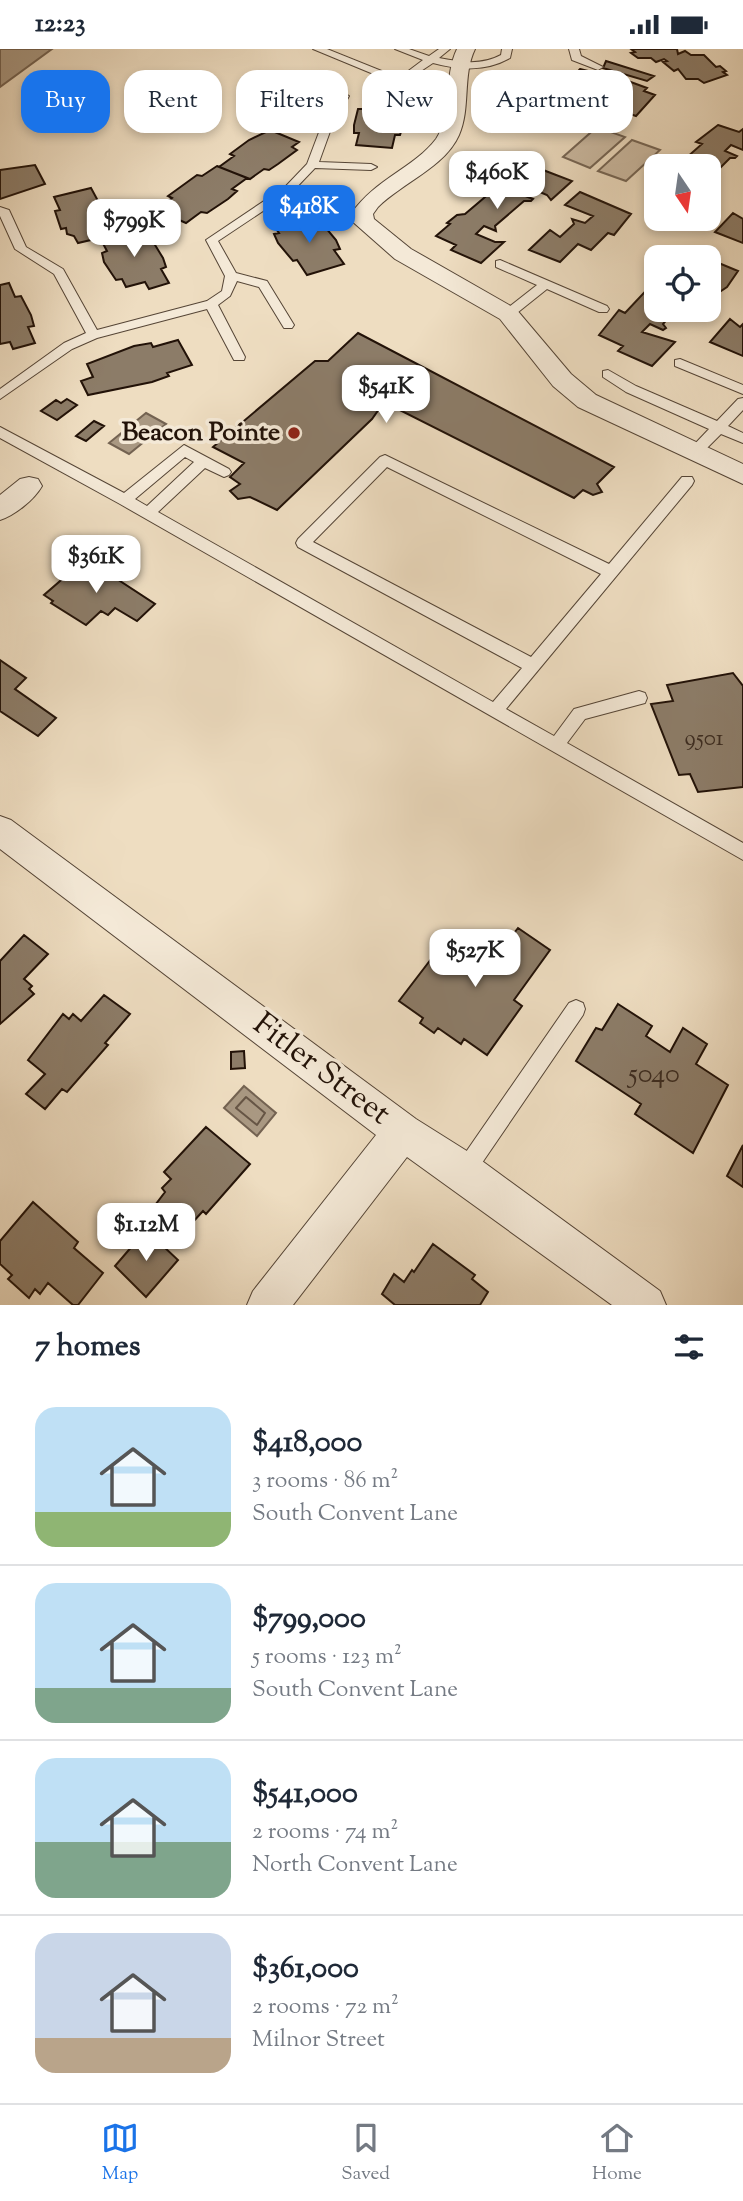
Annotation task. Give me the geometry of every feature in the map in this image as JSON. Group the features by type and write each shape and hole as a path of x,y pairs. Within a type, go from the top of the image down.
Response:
{"street":[{"path":"464,57 449,134 440,146 374,197 362,214 364,222 385,241 508,314 575,393 614,415 743,475"},
{"path":"0,510 29,486"},
{"name":"Fitler Street","path":"0,829 403,1132 464,1172 646,1305"},
{"path":"267,1305 403,1132"}],"lane":[{"path":"318,49 400,82 445,49"},
{"path":"400,49 429,61 464,57 494,62 506,56 507,49"},
{"path":"574,49 576,58 598,67"},
{"path":"0,395 68,346 93,335 211,304 228,292 231,276 212,240 289,189 312,165 324,133"},
{"path":"312,165 371,167"},
{"path":"0,211 3,210 21,249 58,272 93,335"},
{"path":"500,264 603,309"},
{"path":"231,276 263,284 288,325"},
{"path":"508,314 546,284"},
{"path":"211,304 239,357"},
{"path":"680,363 743,390"},
{"path":"608,374 631,389 743,438"},
{"path":"694,453 743,402"},
{"path":"0,432 148,513 743,852"},
{"path":"125,500 184,450 224,473"},
{"path":"533,666 303,543 385,460 611,572"},
{"path":"148,513 204,461"},
{"path":"495,711 687,481"},
{"path":"556,745 580,714 639,698"},
{"path":"464,1172 576,1009"}],"shaded area":[{"path":"590,133 614,133 625,137 590,168 563,157"},
{"path":"632,140 660,150 656,154 644,154 644,165 626,181 598,171"}],"water":[{"path":"0,49 52,49 21,70 0,87"},
{"path":"146,413 166,424 129,454 109,443"},
{"path":"244,1086 276,1113 257,1136 224,1108"}],"building":[{"path":"631,49 677,49 678,54 685,51 691,55 704,55 716,67 720,66 726,71 723,72 727,75 704,83 698,79 686,79 678,69 674,71 663,62 667,61 664,59 656,62 651,58 638,58 631,53 635,52"},
{"path":"606,61 654,76 647,81 633,77 633,70 603,68"},
{"path":"633,83 647,88 644,91 655,95 636,116 633,115"},
{"path":"358,109 362,109 362,133 401,133 395,135 392,148 356,145 359,133 354,133 354,125"},
{"path":"718,125 739,132 743,129 743,150 731,145 725,151 737,156 730,158 721,167 721,154 691,154 702,144 696,142"},
{"path":"264,133 277,133 299,142 292,147 297,150 269,170 264,169 250,179 219,167 234,156 230,154"},
{"path":"35,165 45,184 0,199 0,170"},
{"path":"217,166 247,178 232,189 237,191 228,199 207,213 201,212 186,223 170,216 177,211 163,205 172,198 168,196 197,175 202,176"},
{"path":"518,166 538,174 543,170 572,181 551,200 547,195 528,187 520,194 533,199 531,201 524,201 495,226 496,231 484,226 476,234 495,242 504,242 481,263 451,250 456,245 436,236 450,224 447,223 457,215 465,214 498,186 493,184"},
{"path":"91,188 98,201 104,200 114,216 117,225 112,226 116,234 78,243 74,236 67,234 66,228 61,229 55,211 60,210 54,197"},
{"path":"580,192 631,214 614,235 608,233 591,250 578,244 560,262 529,250 550,230 560,237 574,224 572,219 585,223 593,216 565,205"},
{"path":"733,213 743,219 743,243 715,232 721,231 721,226"},
{"path":"311,216 316,223 321,222 336,240 340,249 334,250 344,264 307,275 297,260 293,261 278,243 274,234 279,233 274,226"},
{"path":"138,228 146,241 152,240 163,258 166,267 161,269 169,283 149,289 145,282 126,287 122,279 116,280 104,262 102,253 107,251 100,238"},
{"path":"721,264 738,271 721,291"},
{"path":"9,283 15,297 21,296 34,326 28,327 35,343 13,349 10,342 0,344 0,285"},
{"path":"644,293 644,322 665,322 666,328 663,330 650,324 642,332 675,342 652,366 618,351 623,346 599,335 619,310 625,313"},
{"path":"730,319 740,327 743,324 743,356 710,342"},
{"name":"Beacon Pointe","path":"358,333 614,467 597,484 602,492 593,495 583,490 574,498 384,402 372,419 277,510 250,497 238,499 230,491 240,484 230,477 244,463 213,447 315,361 328,361"},
{"path":"178,340 192,365 167,373 169,376 152,382 88,395 81,381 93,377 87,364 134,346 151,343 153,347"},
{"path":"67,399 77,405 57,420 41,411 56,400 61,403"},
{"path":"94,421 104,426 86,441 76,436"},
{"path":"82,562 91,567 94,564 155,604 137,621 115,608 108,615 101,611 86,625 51,603 53,601 44,595"},
{"path":"0,660 26,678 15,689 56,718 38,736 0,711"},
{"path":"733,673 743,686 743,787 698,792 690,774 679,775 651,704 673,701 667,685"},
{"path":"518,928 550,950 514,1000 522,1006 487,1055 464,1039 461,1044 438,1028 434,1033 420,1023 423,1018 399,1001 438,950 452,959 468,937 498,954"},
{"path":"24,935 48,954 24,979 32,986 29,989 34,994 0,1024 0,961"},
{"path":"104,995 130,1014 105,1043 108,1045 67,1092 62,1089 45,1109 26,1094 45,1074 28,1060 63,1014 69,1019 73,1014 81,1021"},
{"path":"618,1004 652,1026 646,1036 670,1052 683,1028 707,1044 696,1064 728,1085 693,1153 635,1114 641,1104 576,1061 596,1028 602,1030"},
{"path":"244,1051 245,1068 231,1069 231,1052"},
{"path":"206,1127 250,1164 206,1214 203,1211 191,1224 182,1216 175,1223 156,1204 165,1192 162,1188 171,1179 164,1172"},
{"path":"743,1145 743,1187 727,1176"},
{"path":"33,1202 78,1242 74,1248 103,1273 78,1305 73,1305 48,1283 40,1294 35,1289 29,1298 8,1279 12,1275 0,1264 0,1241"},
{"path":"146,1230 178,1260 146,1297 115,1266"},
{"path":"433,1244 475,1275 472,1279 488,1292 480,1305 395,1305 382,1294 394,1274 404,1282"}],"place":[{"name":"Beacon Pointe","path":"294,433"}]}
